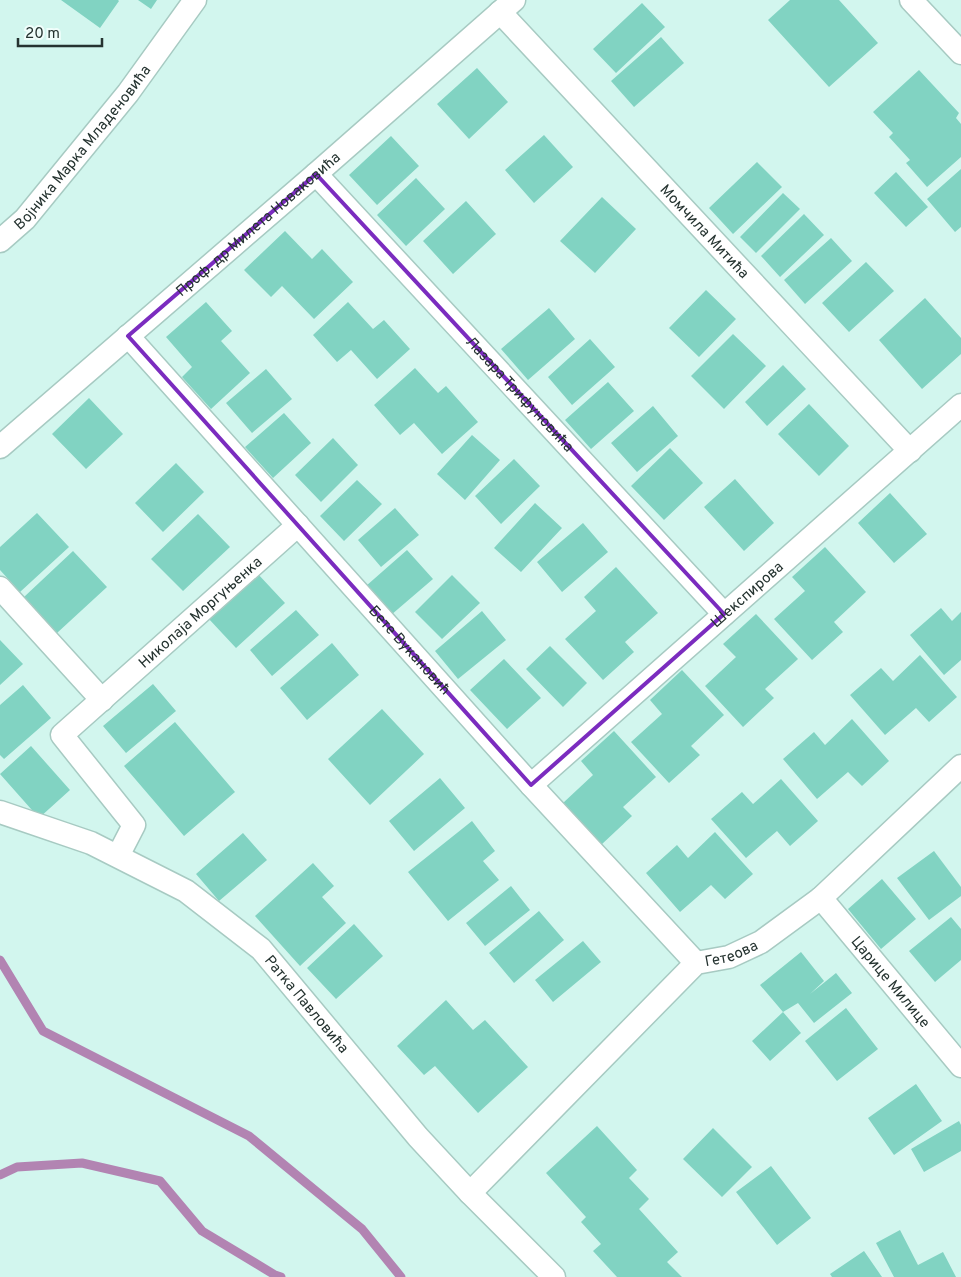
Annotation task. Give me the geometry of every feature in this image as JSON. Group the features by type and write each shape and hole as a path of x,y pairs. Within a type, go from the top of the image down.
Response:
{"street":[{"name":"Војника Марка Младеновића","path":"0,241 25,219 128,93 195,0"},
{"path":"911,0 961,53"},
{"name":"Проф. др Милета Новаковића","path":"0,447 507,6"},
{"name":"Момчила Митића","path":"507,6 910,450"},
{"name":"Лазара Трифуновића","path":"316,174 724,614"},
{"name":"Бете Вукановић","path":"128,336 531,785 696,963"},
{"name":"Шекспирова","path":"531,785 961,405"},
{"name":"Николаја Моргуњенка","path":"118,856 134,825 62,736 298,525"},
{"path":"0,588 102,700"},
{"name":"Гетеова","path":"470,1193 696,963 728,957 761,942 821,898 961,766"},
{"name":"Ратка Павловића","path":"0,812 92,842 186,891 261,949 418,1137 470,1193 554,1277"},
{"name":"Царице Милице","path":"821,898 961,1066"}],"highlighted area":[{"path":"316,174 724,614 531,785 128,336"}],"building":[{"path":"61,0 118,0 119,1 100,28"},
{"path":"138,0 157,0 151,9"},
{"path":"790,0 839,0 878,43 829,87 768,20"},
{"path":"642,3 665,27 616,73 593,49"},
{"path":"661,37 684,63 634,107 611,81"},
{"path":"477,68 508,102 469,139 437,104"},
{"path":"919,70 959,113 956,118 961,124 961,157 927,187 906,163 910,160 889,137 893,133 873,112"},
{"path":"544,135 573,167 534,203 505,170"},
{"path":"391,136 419,166 377,205 349,175"},
{"path":"757,162 782,187 733,234 709,208"},
{"path":"961,169 961,227 955,232 927,199"},
{"path":"896,172 928,207 906,227 874,193"},
{"path":"416,178 445,209 406,246 377,215"},
{"path":"783,193 800,209 756,253 740,237"},
{"path":"602,197 636,229 595,273 560,241"},
{"path":"466,201 496,234 453,274 423,241"},
{"path":"804,214 824,235 780,277 761,256"},
{"path":"285,231 312,259 322,249 353,282 314,319 282,286 271,297 244,270"},
{"path":"831,238 852,261 805,304 784,280"},
{"path":"866,262 894,291 849,332 822,303"},
{"path":"706,290 736,319 699,357 669,328"},
{"path":"925,298 961,338 961,354 922,389 879,340"},
{"path":"206,302 232,331 221,341 250,373 211,409 182,377 192,367 166,337"},
{"path":"348,302 373,329 384,320 410,349 377,379 351,350 337,362 313,335"},
{"path":"549,308 575,339 528,380 501,349"},
{"path":"733,334 766,366 724,409 691,376"},
{"path":"590,339 615,367 572,405 548,377"},
{"path":"783,365 806,389 767,426 745,402"},
{"path":"415,368 438,393 446,386 478,422 442,454 414,423 400,435 374,405"},
{"path":"266,369 292,399 252,433 226,403"},
{"path":"608,382 634,411 591,449 565,420"},
{"path":"89,398 123,434 86,469 52,434"},
{"path":"809,404 849,446 819,476 778,434"},
{"path":"653,406 678,436 637,472 611,443"},
{"path":"284,413 311,443 273,478 245,447"},
{"path":"472,435 500,460 465,500 437,474"},
{"path":"333,438 358,465 321,502 295,475"},
{"path":"670,448 703,483 664,520 631,486"},
{"path":"514,459 540,486 501,524 475,496"},
{"path":"176,463 204,492 163,532 135,503"},
{"path":"735,479 774,523 744,551 704,507"},
{"path":"357,480 382,504 344,541 320,516"},
{"path":"890,493 927,534 894,563 858,523"},
{"path":"535,503 562,528 521,572 494,548"},
{"path":"395,508 419,535 381,567 358,540"},
{"path":"37,513 69,547 20,592 0,570 0,547"},
{"path":"198,514 230,547 183,591 151,559"},
{"path":"583,523 608,552 562,592 537,562"},
{"path":"825,547 866,592 834,622 843,632 812,660 774,619 805,591 792,577"},
{"path":"407,550 433,579 391,615 366,586"},
{"path":"73,551 107,587 57,633 24,597"},
{"path":"616,567 658,613 625,642 634,652 603,680 565,639 596,611 584,597"},
{"path":"257,573 285,603 236,648 208,618"},
{"path":"452,575 480,603 442,639 415,612"},
{"path":"941,608 952,621 961,612 961,660 944,675 910,635"},
{"path":"296,610 319,635 272,676 250,650"},
{"path":"482,611 506,640 458,679 435,651"},
{"path":"756,614 798,659 765,689 774,698 743,727 705,686 736,657 723,644"},
{"path":"0,640 23,664 0,685"},
{"path":"332,643 359,675 307,720 280,688"},
{"path":"550,646 587,683 563,707 526,669"},
{"path":"920,655 957,697 929,722 916,708 885,735 850,695 881,668 893,681"},
{"path":"504,659 541,698 507,729 470,690"},
{"path":"682,670 724,715 691,746 700,755 669,783 631,742 662,714 650,700"},
{"path":"153,684 176,711 126,753 103,726"},
{"path":"23,685 51,718 4,759 0,755 0,705"},
{"path":"382,709 424,754 370,805 328,759"},
{"path":"852,719 889,761 862,786 848,772 817,799 783,759 814,732 825,745"},
{"path":"175,722 235,792 184,836 124,766"},
{"path":"614,731 656,777 623,807 632,816 601,845 563,803 593,775 581,761"},
{"path":"31,746 70,790 39,818 0,774"},
{"path":"440,778 465,808 414,851 389,821"},
{"path":"781,779 818,821 790,846 777,831 746,858 711,819 742,792 753,804"},
{"path":"472,821 495,851 483,861 499,880 448,921 408,872"},
{"path":"715,832 753,874 725,899 711,885 680,912 646,873 677,845 688,858"},
{"path":"243,833 267,860 219,901 196,874"},
{"path":"934,851 961,887 961,896 929,920 897,878"},
{"path":"313,863 334,886 322,897 346,923 300,966 255,916"},
{"path":"882,879 916,919 881,949 848,909"},
{"path":"511,886 530,910 485,946 466,923"},
{"path":"539,911 564,940 514,983 489,953"},
{"path":"951,917 961,929 961,960 935,982 909,951"},
{"path":"354,924 383,956 336,999 307,968"},
{"path":"583,941 601,962 553,1002 535,980"},
{"path":"801,952 824,981 810,994 836,973 852,993 814,1023 798,1003 783,1012 760,985"},
{"path":"446,1000 473,1030 485,1020 528,1067 478,1113 435,1066 424,1075 397,1046"},
{"path":"846,1008 878,1049 837,1081 805,1041"},
{"path":"783,1012 801,1033 770,1061 752,1041"},
{"path":"916,1084 942,1121 894,1155 868,1118"},
{"path":"959,1121 961,1125 961,1151 924,1172 911,1149"},
{"path":"597,1126 637,1170 629,1178 649,1199 639,1209 678,1252 667,1262 682,1277 617,1277 593,1251 601,1244 581,1222 586,1217 546,1173"},
{"path":"713,1128 752,1167 722,1197 683,1159"},
{"path":"771,1166 811,1218 777,1245 736,1192"},
{"path":"900,1230 918,1265 943,1252 956,1277 894,1277 876,1243"},
{"path":"864,1251 882,1277 832,1277 830,1274"}],"waterway":[{"path":"0,960 43,1031 249,1136 362,1229 401,1277"},
{"path":"0,1175 17,1167 82,1163 160,1181 202,1231 281,1277"}]}
